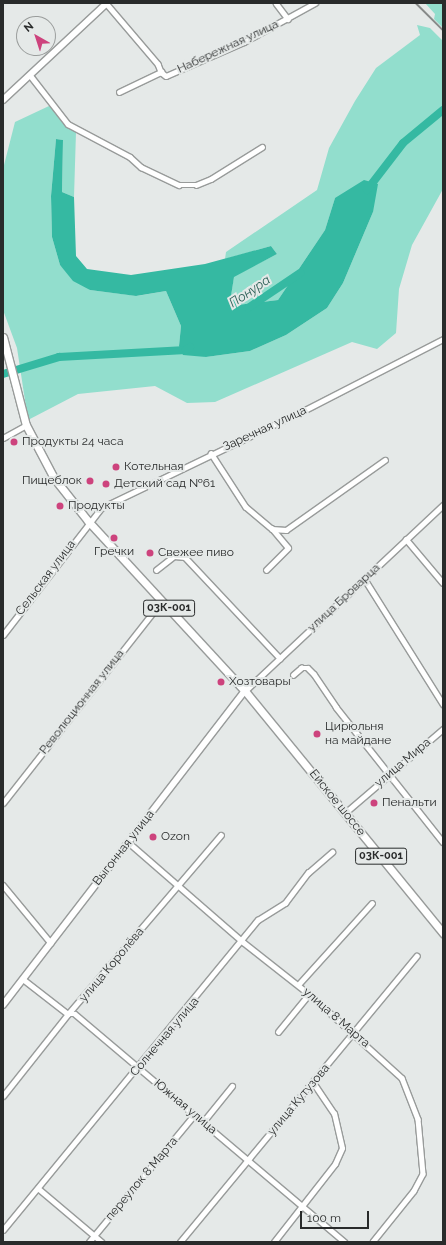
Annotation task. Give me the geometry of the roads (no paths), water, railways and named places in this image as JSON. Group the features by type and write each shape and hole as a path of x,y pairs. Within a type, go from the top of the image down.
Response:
{"main road":[{"path":"3,99 107,3"},
{"name":"03К-001","path":"3,337 26,425 54,478 88,521 245,691"},
{"name":"Ейское шоссе","path":"245,691 443,933"}],"street":[{"path":"107,3 158,64 160,72"},
{"path":"276,3 288,18"},
{"name":"Набережная улица","path":"119,92 160,72 166,76 288,18 315,3"},
{"path":"30,75 68,124 130,157 141,167 179,184 196,185 211,179 262,147"},
{"name":"Заречная улица","path":"88,521 101,508 211,453 305,410 443,339"},
{"path":"3,438 26,425"},
{"path":"211,453 236,495 272,529 288,548 266,570"},
{"path":"272,529 292,527 385,460"},
{"name":"улица Броварца","path":"245,691 443,505"},
{"name":"Сельская улица","path":"3,635 88,521"},
{"path":"406,539 443,583"},
{"path":"156,570 174,556 185,557 280,658"},
{"path":"364,578 443,704"},
{"name":"Революционная улица","path":"3,803 162,601"},
{"path":"294,675 301,668 308,668 443,842"},
{"name":"Выгонная улица","path":"3,1004 245,691"},
{"name":"улица Мира","path":"345,813 443,729"},
{"name":"улица Королёва","path":"3,1096 68,1014 221,835"},
{"name":"улица 8 Марта","path":"128,842 244,942 309,994 354,1033 402,1078 418,1119 422,1143 423,1174 414,1191 373,1242"},
{"name":"Солнечная улица","path":"3,1230 39,1189 244,942 258,920 285,903 308,873 332,852"},
{"path":"3,885 51,943"},
{"path":"298,985 372,903"},
{"name":"улица Кутузова","path":"180,1242 417,956"},
{"name":"Южная улица","path":"23,978 68,1014 75,1014 138,1069 249,1160 345,1242"},
{"path":"278,1032 309,994"},
{"path":"274,1242 335,1164 342,1148 334,1114 313,1083"},
{"path":"203,1122 232,1086"},
{"name":"переулок 8 Марта","path":"89,1242 194,1115"},
{"path":"39,1189 102,1242"}],"waterway":[{"name":"Понура","path":"367,190 403,143 443,110"},
{"name":"Понура","path":"248,308 300,273"},
{"name":"Понура","path":"3,374 59,357 186,350 190,347"}],"railway":[{"path":"416,3 443,30"}],"place":[{"name":"Продукты 24 часа","path":"14,442"},
{"name":"Котельная","path":"116,467"},
{"name":"Пищеблок","path":"90,481"},
{"name":"Детский сад №61","path":"106,484"},
{"name":"Продукты","path":"60,506"},
{"name":"Гречки","path":"114,538"},
{"name":"Свежее пиво","path":"150,553"},
{"name":"Хозтовары","path":"221,682"},
{"name":"Цирюльня на майдане","path":"317,734"},
{"name":"Пенальти","path":"374,803"},
{"name":"Ozon","path":"153,837"}]}
